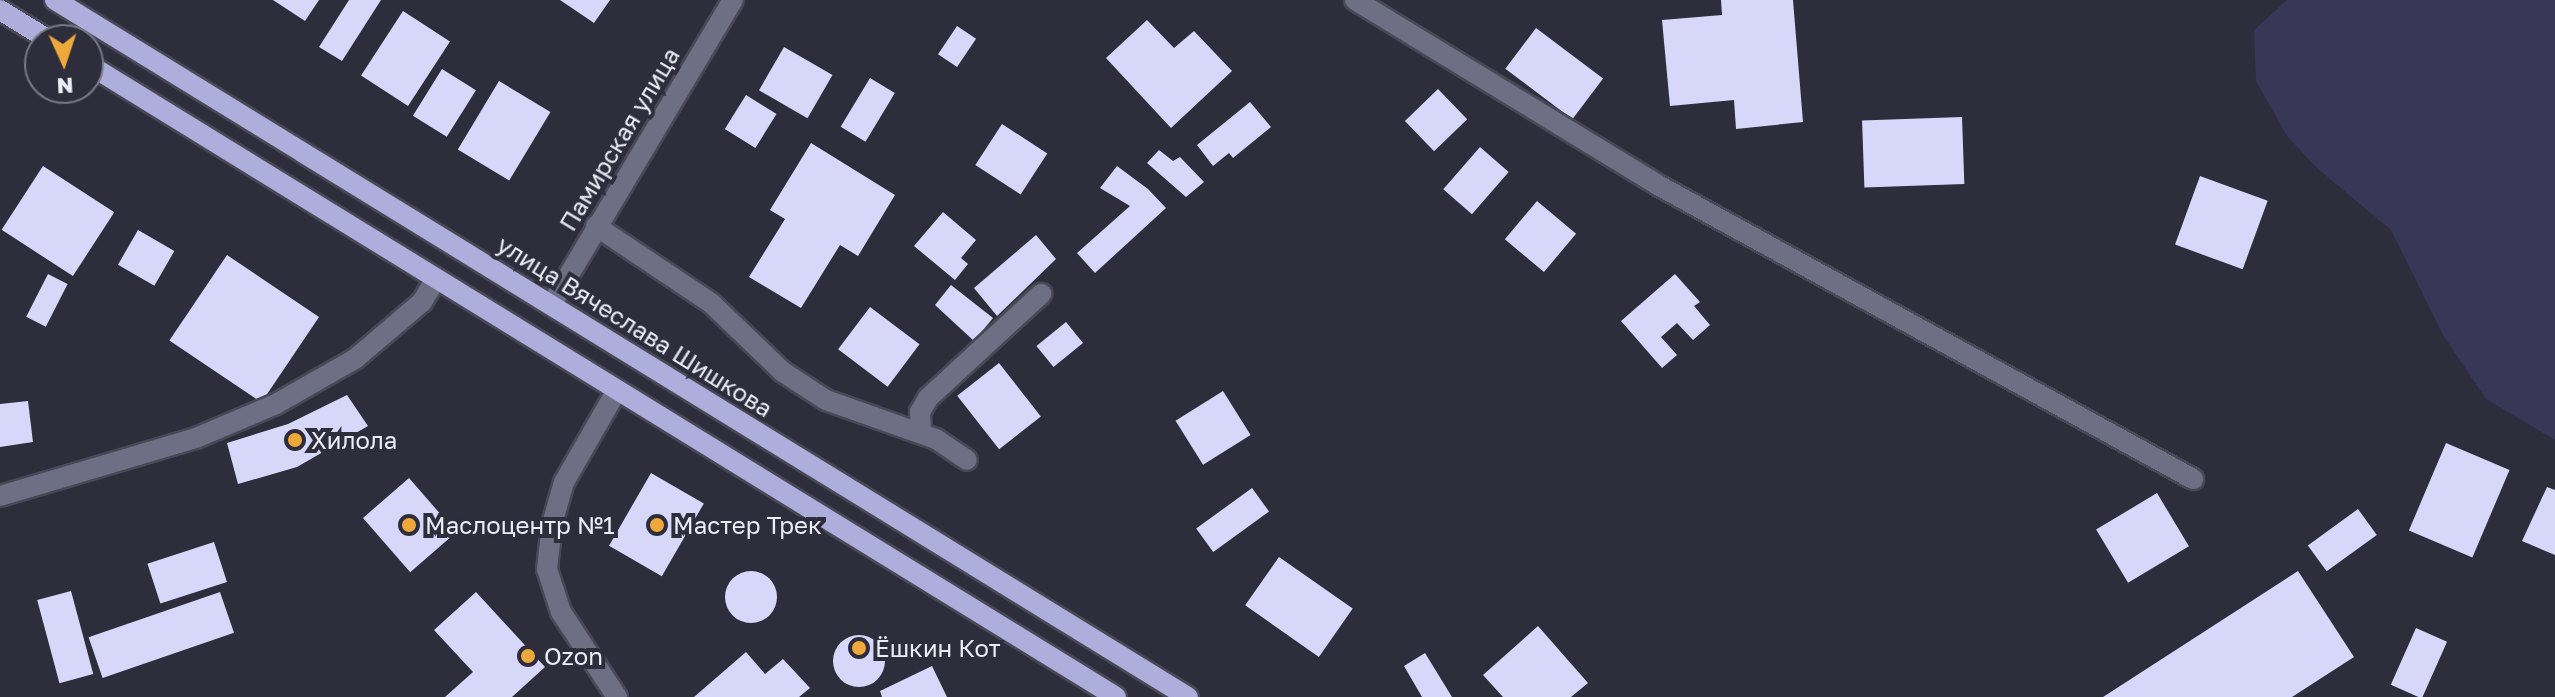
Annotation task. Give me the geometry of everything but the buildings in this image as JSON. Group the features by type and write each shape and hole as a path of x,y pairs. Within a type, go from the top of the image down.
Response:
{"main road":[{"name":"улица Вячеслава Шишкова","path":"55,0 1188,697"},
{"path":"0,10 24,25"},
{"path":"104,74 1116,697"}],"street":[{"name":"Памирская улица","path":"551,305 733,0"},
{"path":"1355,0 1656,184 2193,479"},
{"path":"596,226 711,303 783,372 826,400 921,432 947,445 967,460"},
{"path":"0,496 196,438 276,404 355,359 422,302 436,279"},
{"path":"921,432 920,412 928,398 1041,294"},
{"path":"617,390 564,482 552,524 547,569 561,612 617,697"}],"shaded area":[{"path":"2287,0 2555,0 2555,440 2486,399 2443,335 2391,230 2318,169 2287,136 2256,81 2254,30"}],"place":[{"name":"Хилола","path":"295,440"},
{"name":"Маслоцентр №1","path":"409,525"},
{"name":"Мастер Трек","path":"657,525"},
{"name":"Ёшкин Кот","path":"859,648"},
{"name":"Ozon","path":"528,656"}]}
